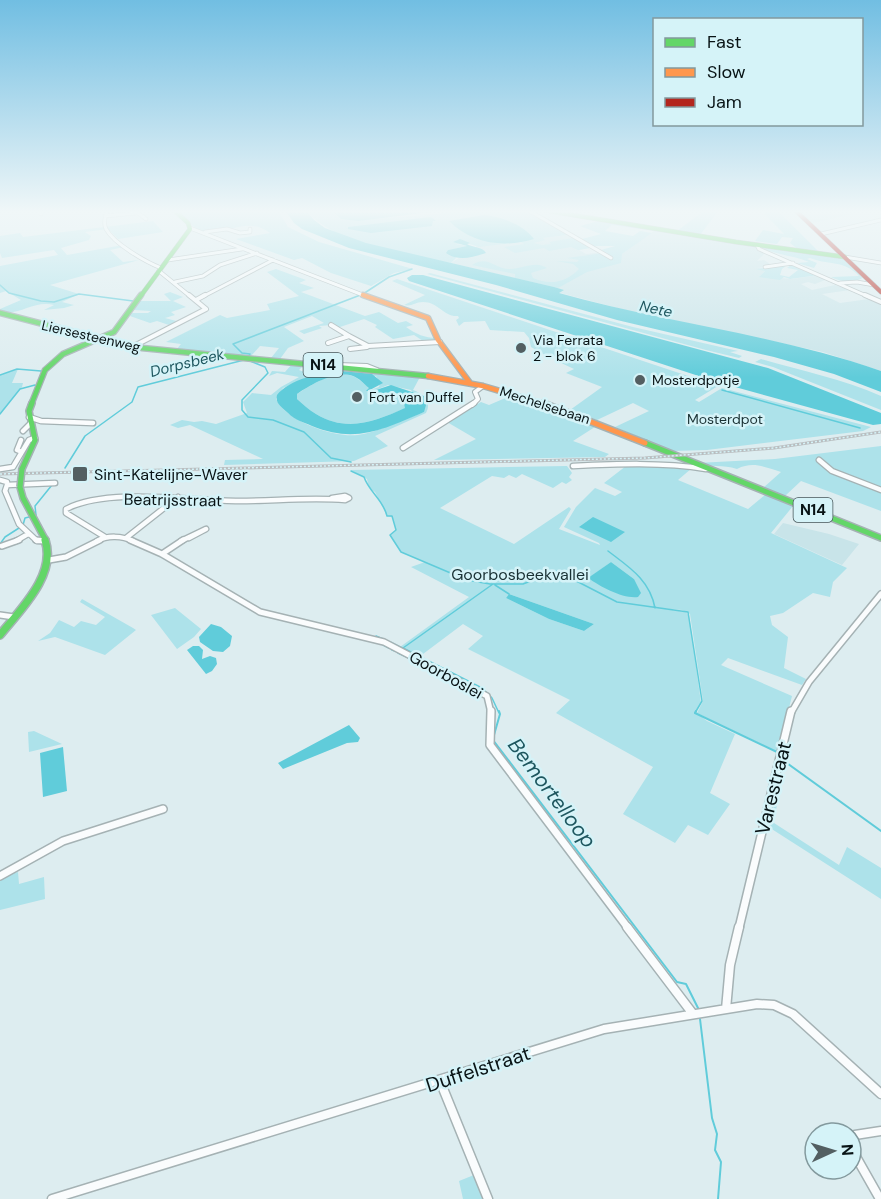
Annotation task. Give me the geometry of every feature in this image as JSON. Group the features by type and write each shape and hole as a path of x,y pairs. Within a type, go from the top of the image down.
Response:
{"street":[{"path":"132,347 205,310 154,266"},
{"path":"0,635 43,576 49,560 46,541 21,495 20,487 22,469 35,438 29,411 48,366 68,352 114,332 163,266"},
{"path":"175,282 203,276 219,266"},
{"path":"196,300 262,266"},
{"path":"288,266 361,295 423,315 432,321 440,342 470,383"},
{"path":"765,267 773,266"},
{"path":"801,266 881,302"},
{"path":"854,266 881,292"},
{"path":"835,281 871,282"},
{"path":"840,283 871,282"},
{"name":"Liersesteenweg","path":"0,313 132,347 255,359"},
{"path":"331,325 368,346"},
{"path":"328,343 349,336"},
{"path":"350,349 416,342 440,342"},
{"name":"Mechelsebaan","path":"255,359 376,370 483,386 599,423 706,469 880,536"},
{"path":"403,448 469,407 477,400 475,392 483,386"},
{"path":"23,431 33,421 93,423"},
{"path":"0,469 13,467 29,440 35,438"},
{"path":"21,440 17,450 22,452"},
{"path":"819,460 832,471 881,490"},
{"name":"Mechelsebaan","path":"573,466 641,464 706,469"},
{"path":"0,480 7,482 7,485"},
{"path":"7,485 55,483"},
{"path":"7,485 5,491 19,524 39,542 46,541"},
{"path":"126,538 178,497"},
{"name":"Beatrijsstraat","path":"105,537 71,518 66,513 66,509 77,502 92,500 178,497 241,501 332,498"},
{"path":"2,546 28,534"},
{"name":"Goorboslei","path":"49,560 66,557 105,537 126,538 162,554 260,612 384,642 487,696 493,708 488,739 490,745 693,1014"},
{"path":"162,554 189,538"},
{"name":"Varestraat","path":"726,1009 730,964 792,709 809,682 881,594"},
{"path":"0,615 14,617"},
{"path":"0,876 63,841 164,809"},
{"name":"Duffelstraat","path":"52,1199 604,1029 726,1009 766,1004 784,1009 840,1055 881,1094"},
{"path":"440,1081 488,1199"},
{"path":"863,1134 881,1131"},
{"path":"863,1169 880,1199"}],"shaded area":[{"path":"463,266 773,266 757,268 766,270 760,276 792,279 819,275 826,278 825,280 815,284 808,282 801,284 812,290 835,285 850,290 822,294 840,303 869,299 881,304 881,371 823,352 629,311 557,292 562,290"},
{"path":"783,523 859,544 842,565 774,534"}],"green space":[{"path":"0,266 118,266 50,285 79,294 62,302 74,305 44,310 54,305 46,304 14,312 0,311 21,300 6,291 0,293"},
{"path":"317,266 402,266 413,269 394,273 371,286 331,273"},
{"path":"477,266 497,266 508,269 542,266 547,268 531,273 533,278 546,282 564,280 579,269 575,266 610,266 587,272 558,288 515,278 515,274"},
{"path":"786,266 780,275 789,277 798,270 787,268 797,266 819,275 790,279 784,277 780,280 759,277 765,271 756,269"},
{"path":"844,266 852,266 864,277 848,282 831,277 859,276"},
{"path":"276,269 306,280 299,283 314,288 301,292 365,316 379,312 398,323 406,321 413,325 406,327 413,332 436,338 437,342 423,341 414,335 393,339 375,327 377,325 364,319 337,328 332,325 319,326 322,328 304,334 299,331 324,323 312,316 284,327 304,341 288,348 280,359 271,358 279,348 260,346 251,356 242,356 176,350 181,344 166,342 220,315 227,318 270,310 267,304 299,296 267,272"},
{"path":"427,274 633,327 738,351 730,352 742,356 739,358 706,350"},
{"name":"Mosterdpot","path":"397,279 718,386 695,400 699,402 722,388 871,427 863,431 707,450 673,451 615,427 649,411 633,403 597,420 570,410 602,387 566,373 574,369 557,361 567,357 545,355 531,347 529,338 524,332 490,330 485,321 464,322 459,326 456,320 458,316 448,314 433,304 423,302 404,305 425,295 392,281"},
{"path":"170,292 183,297 173,301 186,307 171,312 175,315 165,318 180,322 172,326 157,321 150,323 130,316 132,313 151,311 134,310 140,301 171,301 164,294"},
{"path":"761,359 867,390 881,396 881,410 755,362"},
{"path":"292,364 303,366 299,370 309,374 325,368 420,377 413,390 426,398 428,409 426,413 375,436 388,446 354,461 224,465 225,460 263,459 190,425 178,428 170,425 182,420 216,424 247,413 243,402 252,393 271,395 299,377 277,373 269,376 272,371 285,372","holes":["318,373 376,376 380,383 379,387 368,391 370,388 355,377 332,376 309,386 297,394 297,399 327,420 350,424 361,423 406,408 403,399 371,392 388,385 411,390 424,412 374,431 358,435 336,434 300,421 281,407 276,399 283,388"]},
{"path":"18,369 12,383 23,383 22,387 0,414 0,375"},
{"path":"510,396 598,425 573,441 609,454 605,457 434,460 476,439 447,422 481,402 489,405"},
{"path":"881,446 881,511 801,481 785,496 763,488 781,472 764,467 748,465 737,469 697,463 775,459"},
{"name":"Goorbosbeekvallei","path":"567,466 572,473 569,477 572,480 566,484 562,482 553,488 522,474 516,478 509,475 504,478 492,476 440,508 514,544 569,507 571,509 559,529 600,545 564,527 576,507 595,488 615,496 622,492 604,483 626,466 692,468 678,480 748,509 765,495 793,506 771,533 847,568 833,582 830,597 813,593 783,613 770,616 772,625 788,637 784,668 806,679 802,685 728,658 721,665 792,696 778,752 697,713 703,701 690,614 686,612 689,616 701,703 695,712 707,721 735,734 710,793 730,804 708,835 688,825 675,843 623,814 653,767 556,713 570,700 468,649 483,636 463,624 419,657 400,647 469,597 411,567 425,562 401,552 390,535 396,530 392,517 387,516 375,492 369,488 367,479 351,470","holes":["611,562 634,579 620,594 589,578","509,594 594,624 584,631 549,619 506,598"]},
{"path":"82,599 136,630 105,655 55,637 38,641 50,633 59,620 74,627 81,621 96,625 105,617 80,602"},
{"path":"175,608 201,629 177,649 151,615"},
{"path":"34,731 62,744 29,752 28,732"},
{"path":"773,802 777,804 774,823 839,865 847,847 881,868 881,899 767,826"},
{"path":"18,872 19,884 44,877 45,899 0,910 0,881"},
{"path":"474,1175 485,1199 463,1199 459,1181"}],"water":[{"path":"420,266 464,266 554,287 564,290 559,293 639,313 801,347 881,371 881,392 834,374 774,357 617,320"},
{"path":"412,275 423,275 768,368 881,413 881,424 873,425 717,382 409,281 407,278"},
{"path":"341,371 372,374 383,383 366,391 369,388 357,378 339,375 324,379 309,387 297,394 297,399 328,420 350,424 361,423 405,408 403,399 370,392 391,385 424,396 426,405 424,412 383,429 342,434 299,421 278,403 277,395 289,385 316,375"},
{"path":"593,517 625,532 611,542 579,527"},
{"path":"611,562 634,579 641,593 638,597 619,594 588,578"},
{"path":"509,594 594,624 584,631 549,619 506,598"},
{"path":"211,624 221,627 232,636 230,646 223,652 213,651 200,642 199,637"},
{"path":"193,646 199,646 203,650 202,659 210,656 216,658 217,664 212,671 206,674 187,650"},
{"path":"349,725 360,738 358,742 347,743 283,769 278,763"},
{"path":"63,747 67,791 43,797 40,753"}],"waterway":[{"path":"249,356 250,354 242,353 233,344 363,294 389,277 412,269"},
{"path":"0,285 9,293 41,301 54,302 79,294 133,301"},
{"path":"245,359 265,367 268,373 242,400 242,410 248,417 273,420 304,432 331,458 351,462"},
{"name":"Dorpsbeek","path":"65,468 85,436 132,402 138,387 244,360"},
{"path":"0,375 17,369 41,371"},
{"path":"0,414 20,389 35,385"},
{"path":"722,390 860,428"},
{"path":"351,471 364,477 387,516 392,516 396,530 390,535 401,552 467,580 493,584"},
{"name":"Dorpsbeek","path":"36,515 35,506 52,485"},
{"name":"Dorpsbeek","path":"23,525 25,518 29,517"},
{"name":"Dorpsbeek","path":"0,544 5,537 19,528"},
{"path":"608,551 643,582 655,607"},
{"path":"493,584 523,584 557,571 617,602 655,607"},
{"name":"Bemortelloop","path":"493,584 403,648 482,688 492,698 499,713"},
{"path":"495,585 509,594"},
{"path":"655,607 688,612 702,701 695,713"},
{"path":"376,636 383,639"},
{"path":"390,642 402,648"},
{"path":"383,645 389,648"},
{"path":"398,653 413,660"},
{"name":"Bemortelloop","path":"494,735 499,711"},
{"path":"695,713 779,753"},
{"name":"Bemortelloop","path":"493,740 677,982 686,984 699,1010"},
{"path":"785,756 784,761 881,831"},
{"name":"Bemortelloop","path":"700,1019 712,1118 717,1134 715,1150 721,1162 718,1199"}],"railway":[{"path":"0,474 645,458 774,448 881,432"}],"traffic: fast":[{"path":"22,469 35,440 29,411 45,370 63,354 114,332 163,266"},
{"path":"0,313 132,347 428,376"},
{"path":"645,443 881,538"},
{"path":"20,487 22,469"},
{"path":"0,635 38,586 47,558 47,544 20,487"}],"traffic: slow":[{"path":"363,295 428,318 438,340 470,383"},
{"path":"428,376 483,386 539,402 645,443"}],"traffic: jam":[{"path":"854,266 881,292"}],"place":[{"name":"Via Ferrata 2 - blok 6","path":"521,348"},
{"name":"Mosterdpotje","path":"640,380"},
{"name":"Fort van Duffel","path":"357,397"},
{"name":"Sint-Katelijne-Waver","path":"80,474"}],"water label":[{"name":"Nete","path":"656,309"}]}
